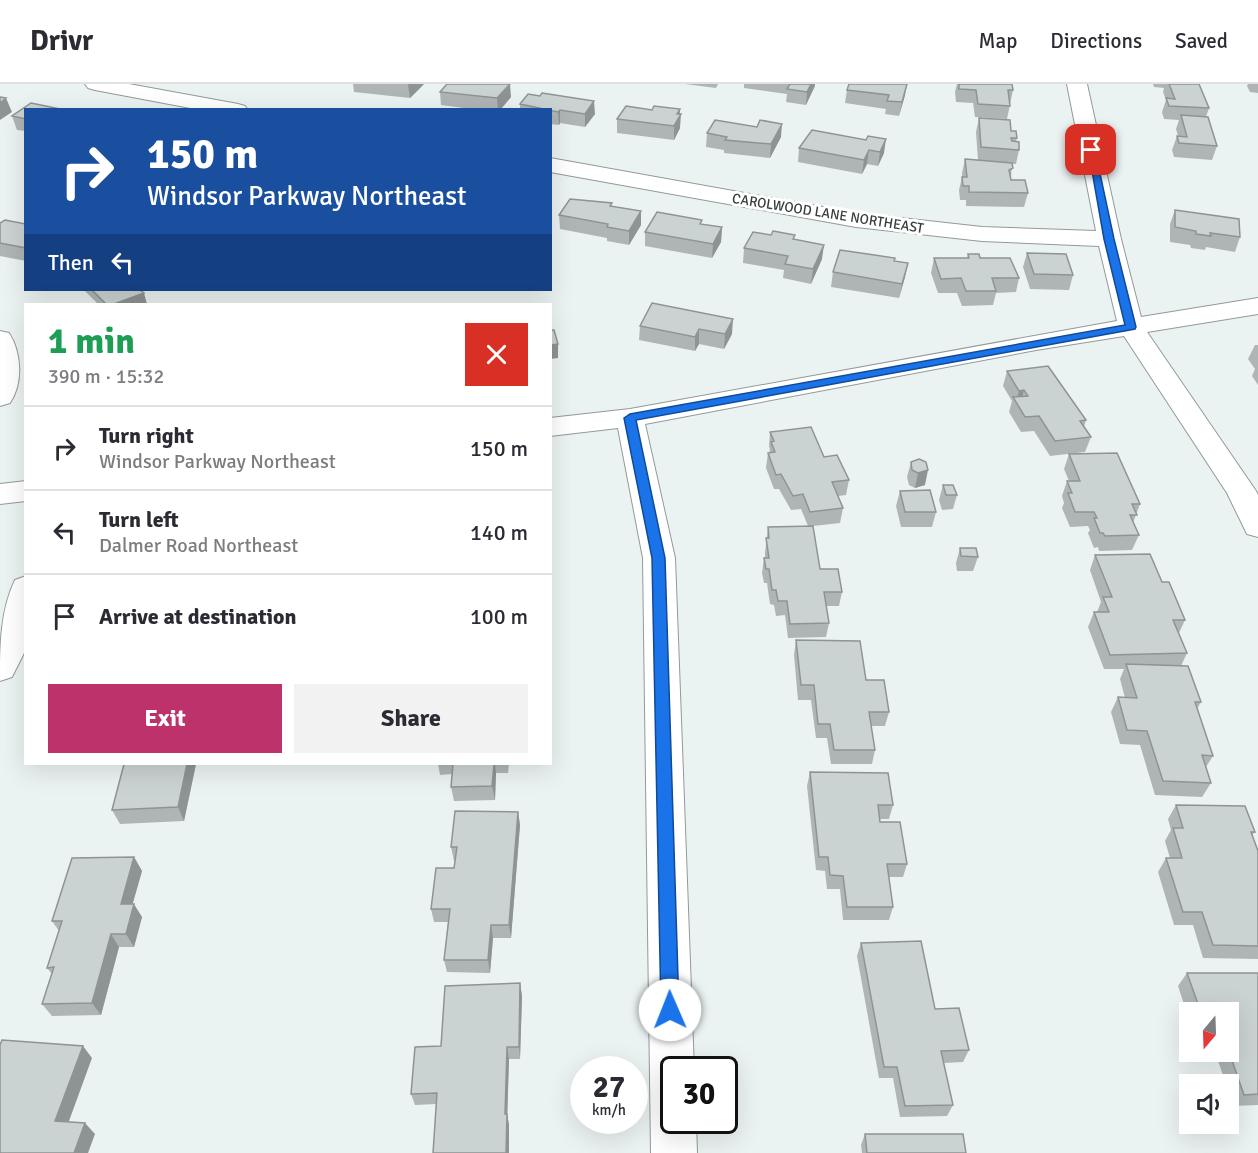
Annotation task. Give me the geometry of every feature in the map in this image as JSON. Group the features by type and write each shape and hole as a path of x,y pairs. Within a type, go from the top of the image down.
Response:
{"street":[{"path":"95,84 227,108"},
{"path":"1077,84 1109,239 1131,327 1240,491 1258,526"},
{"name":"CAROLWOOD LANE NORTHEAST","path":"552,165 856,220 982,234 1109,239"},
{"path":"552,427 630,418 1258,306"},
{"path":"0,339 4,345 7,365 0,397"},
{"path":"630,418 658,558 674,1153"},
{"path":"0,494 24,491"},
{"path":"0,668 10,644 24,595"}],"building":[{"path":"447,84 510,84 497,98 440,92"},
{"path":"790,84 811,84 807,92 787,89"},
{"path":"849,84 907,84 902,102 887,101 889,95 847,90"},
{"path":"959,84 1012,84 1013,90 1008,90 1010,106 978,104 976,90 959,89"},
{"path":"1169,84 1199,84 1209,108 1169,106 1166,98 1175,99"},
{"path":"542,93 594,101 585,114 560,110 558,112 552,111 552,108 520,104 528,94 540,96"},
{"path":"31,103 55,108 24,108 24,119 12,116"},
{"path":"626,106 652,110 654,106 680,109 677,114 681,114 674,126 617,119"},
{"path":"1181,115 1208,117 1217,146 1179,143 1177,136 1187,137"},
{"path":"979,118 1010,120 1011,131 1016,131 1017,138 1011,138 1012,141 1019,142 1019,150 981,147"},
{"path":"715,120 757,127 760,120 782,124 771,144 725,140 727,137 707,133"},
{"path":"812,130 866,140 868,136 886,139 880,152 869,150 864,160 799,148"},
{"path":"965,159 1012,163 1013,168 1009,170 1011,180 1025,180 1028,193 969,192 969,186 963,186 962,177 967,177"},
{"path":"570,199 612,203 610,206 641,211 629,231 607,227 608,224 559,215"},
{"path":"1175,210 1239,219 1240,237 1210,233 1211,236 1196,234 1196,231 1175,227"},
{"path":"657,212 702,220 700,224 722,227 713,244 645,232"},
{"path":"5,220 24,224 24,248 0,243 0,223"},
{"path":"773,231 795,235 793,239 824,245 813,269 785,264 788,256 744,248 753,232 771,235"},
{"path":"840,250 895,258 894,261 908,263 902,284 833,272"},
{"path":"1027,253 1066,254 1073,275 1034,274"},
{"path":"968,254 979,254 980,258 1010,258 1019,278 992,278 996,291 966,291 961,278 941,279 934,258 969,258"},
{"path":"93,291 141,291 144,293 117,303 105,303"},
{"path":"652,303 733,319 725,334 699,329 695,337 640,326"},
{"path":"552,330 554,330 558,344 552,345"},
{"path":"1048,366 1086,420 1080,421 1091,437 1055,441 1039,416 1025,417 1013,397 1028,396 1024,390 1019,391 1007,371"},
{"path":"811,427 824,457 837,455 849,480 832,482 843,508 810,512 803,494 793,496 781,474 776,475 768,453 775,452 770,432"},
{"path":"1117,453 1140,504 1132,504 1137,515 1130,515 1139,535 1105,536 1100,533 1094,512 1075,512 1068,493 1072,493 1067,481 1080,481 1069,454"},
{"path":"919,459 926,462 928,470 918,473 912,470 911,462"},
{"path":"943,485 953,485 957,495 946,495"},
{"path":"930,490 936,512 905,512 900,491"},
{"path":"813,526 820,569 838,569 842,592 824,592 829,623 790,624 787,601 778,601 776,590 772,590 769,569 766,569 764,558 769,558 766,538 769,538 768,527"},
{"path":"960,548 976,548 978,557 961,556"},
{"path":"1150,554 1162,582 1169,582 1185,620 1173,620 1187,653 1110,655 1094,612 1109,612 1103,597 1112,597 1095,555"},
{"path":"796,640 860,641 866,680 884,680 889,712 869,712 875,750 834,750 830,724 818,724 814,685 801,685"},
{"path":"1126,664 1188,666 1201,702 1195,702 1213,756 1202,755 1211,783 1163,781 1147,731 1127,730 1118,697 1137,698"},
{"path":"124,765 187,765 178,807 112,810"},
{"path":"453,765 494,765 492,786 451,787"},
{"path":"810,772 888,773 893,805 878,805 880,822 900,822 907,864 887,864 893,907 847,907 843,876 830,875 828,857 819,857"},
{"path":"1176,805 1245,806 1255,832 1251,832 1258,851 1258,946 1213,945 1202,912 1183,912 1166,858 1182,858 1173,828 1183,828"},
{"path":"455,811 518,812 509,925 491,925 488,960 444,960 450,909 431,909 436,868 454,868 457,847 451,847"},
{"path":"134,857 121,904 134,904 126,934 111,934 92,1003 42,1004 54,967 47,968 62,921 52,921 72,858"},
{"path":"921,941 935,1009 959,1008 969,1050 941,1051 953,1105 905,1106 897,1067 884,1067 861,943"},
{"path":"1187,973 1258,973 1258,1094 1244,1095 1239,1074 1237,1074 1233,1062 1239,1062 1239,1002 1197,1002"},
{"path":"520,983 519,1047 507,1047 506,1153 433,1153 437,1093 411,1094 415,1047 441,1046 445,986"},
{"path":"2,1040 83,1046 55,1121 85,1123 74,1153 0,1153 0,1045"},
{"path":"865,1134 963,1134 966,1153 867,1153"}],"route":[{"path":"670,1010 658,558 630,418 1035,342 1131,327 1109,239 1091,150"}]}
